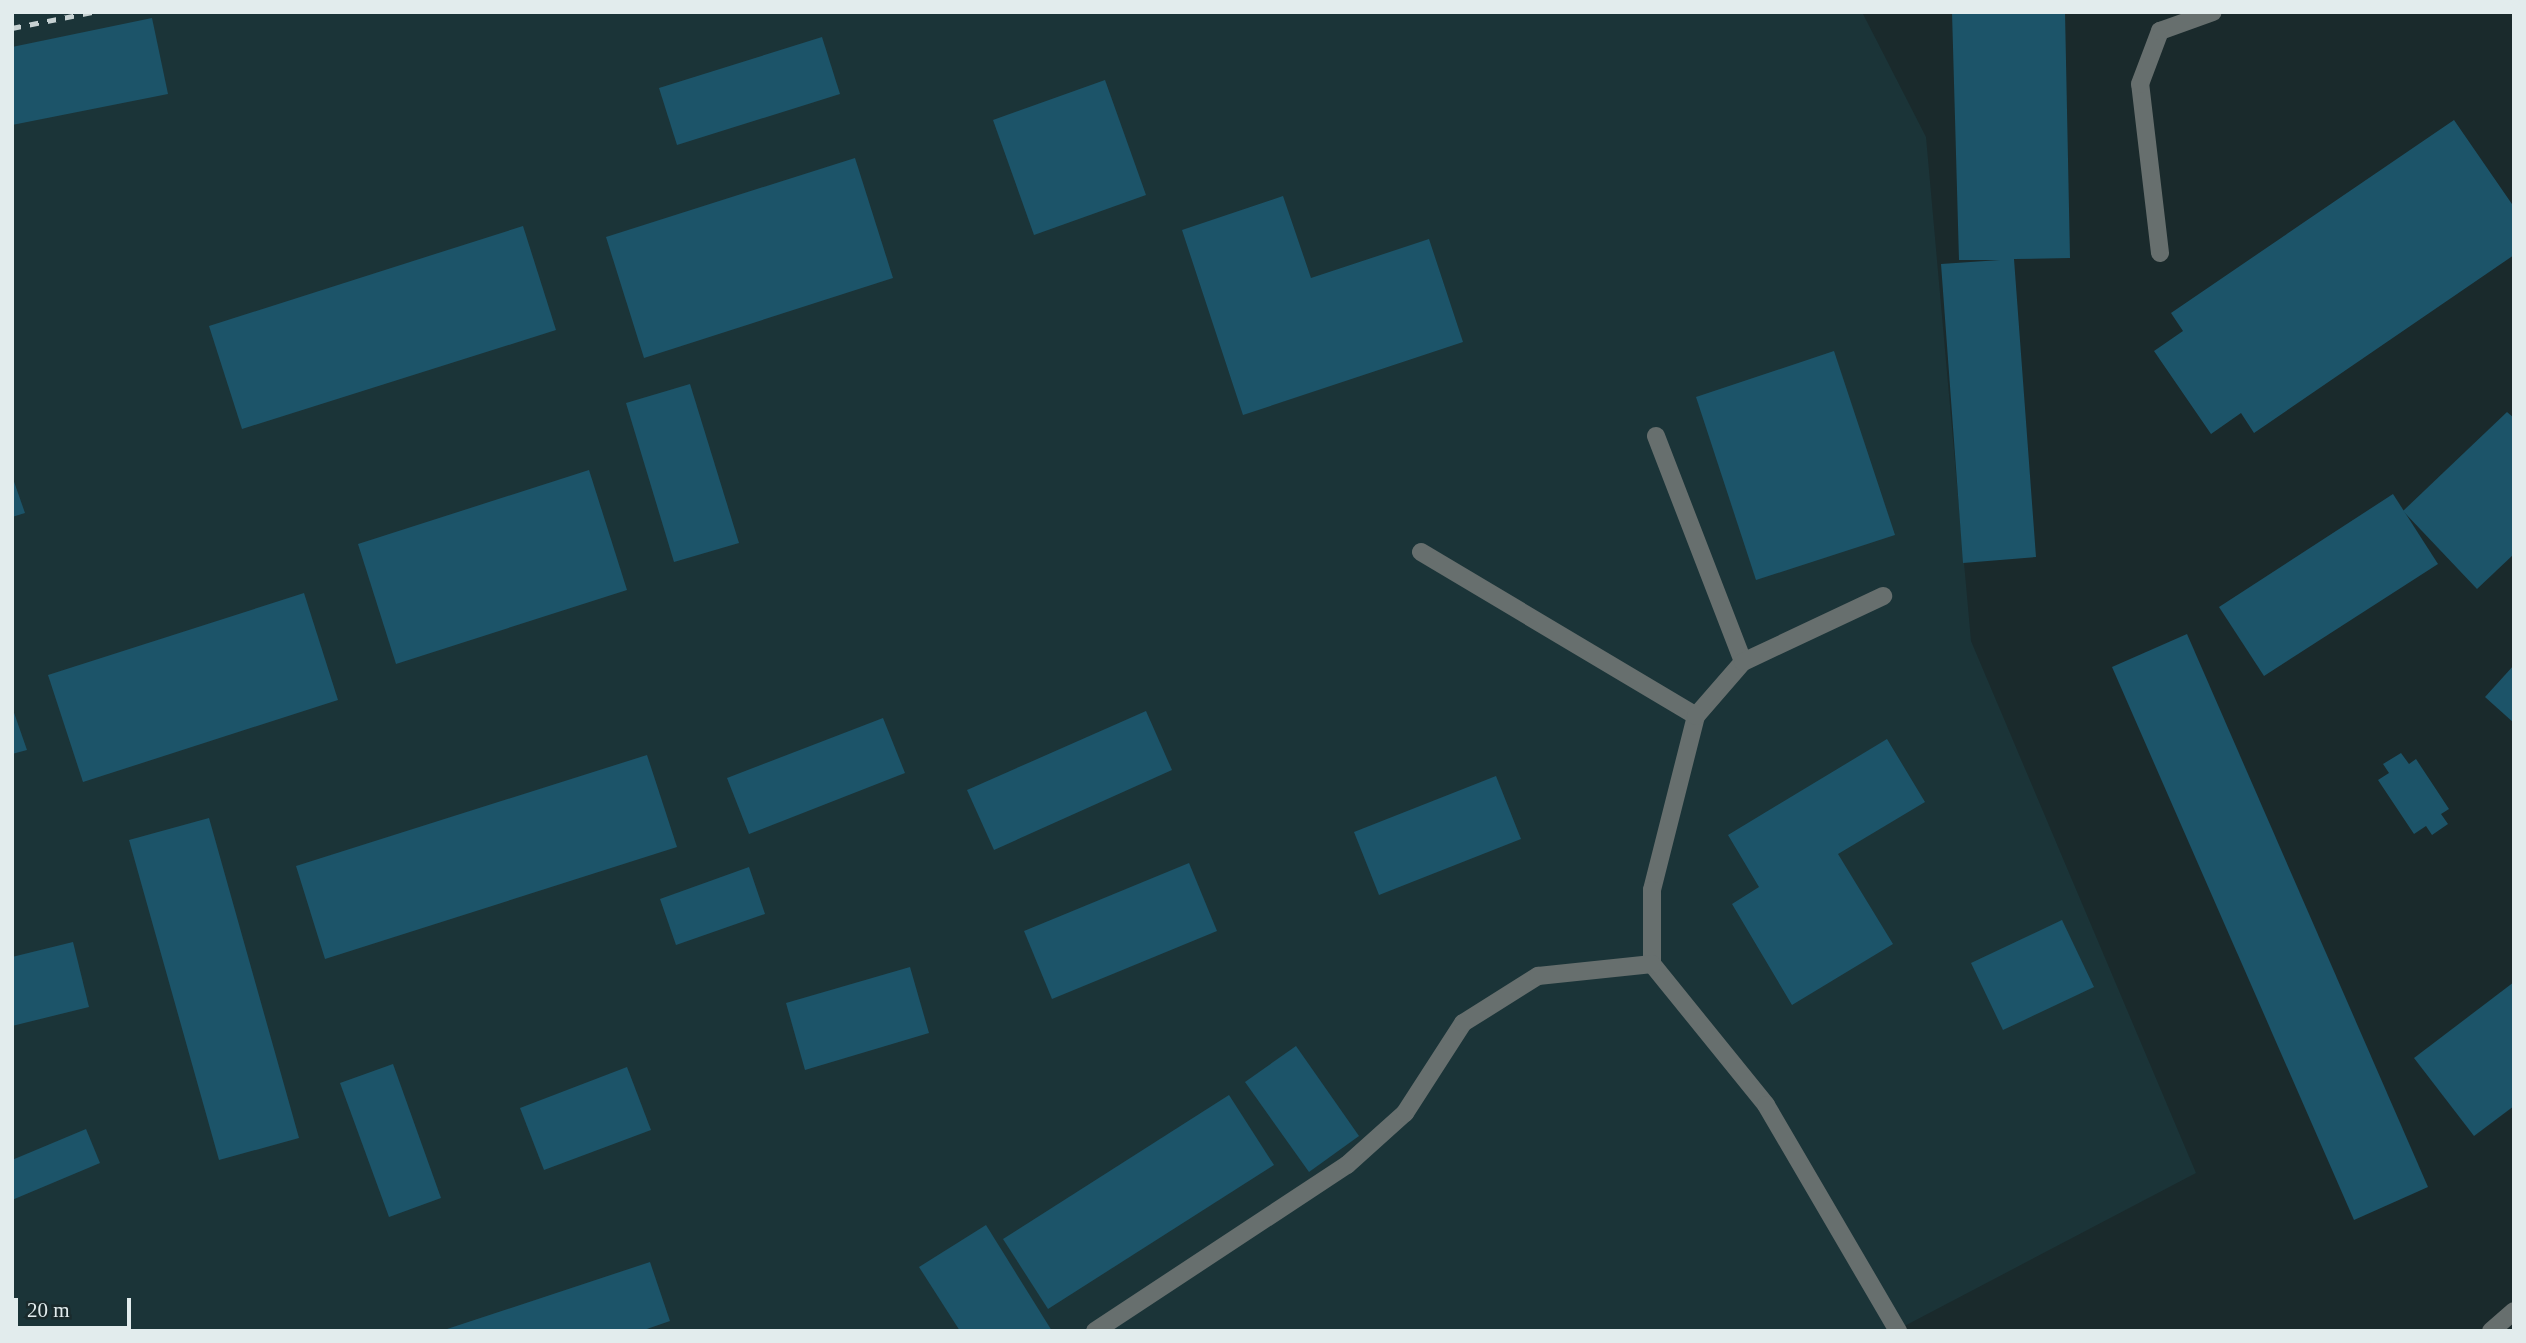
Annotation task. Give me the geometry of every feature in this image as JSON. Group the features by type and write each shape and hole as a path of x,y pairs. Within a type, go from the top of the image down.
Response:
{"street":[{"path":"2160,253 2140,84 2160,31 2213,12"},
{"path":"1656,436 1743,662"},
{"path":"1422,552 1696,716"},
{"path":"1883,596 1743,662 1696,716 1652,890 1652,964 1766,1104 1898,1331"},
{"path":"1095,1331 1347,1165 1405,1113 1463,1023 1538,976 1652,964"},
{"path":"2491,1331 2514,1311"}],"shaded area":[{"path":"12,12 1862,12 1926,137 1971,641 2196,1173 1895,1331 12,1331"}],"building":[{"path":"1952,12 2065,12 2070,258 2014,259 2036,557 1963,563 1941,264 2000,260 1959,260"},
{"path":"152,18 168,94 12,125 12,47"},
{"path":"822,37 840,94 677,145 659,88"},
{"path":"1105,80 1146,195 1034,235 993,120"},
{"path":"2454,120 2514,207 2514,255 2254,433 2241,413 2211,434 2154,351 2183,331 2171,313"},
{"path":"855,158 893,278 644,358 606,237"},
{"path":"1283,196 1311,278 1429,239 1463,342 1243,415 1182,230"},
{"path":"523,226 556,330 242,429 209,326"},
{"path":"1834,351 1895,535 1756,580 1696,397"},
{"path":"690,384 739,543 674,562 626,403"},
{"path":"2507,412 2514,418 2514,554 2477,589 2403,511"},
{"path":"589,470 627,590 396,664 358,544"},
{"path":"12,476 25,513 12,517"},
{"path":"2393,494 2438,564 2264,676 2219,607"},
{"path":"304,593 338,700 83,782 48,675"},
{"path":"2187,634 2428,1187 2354,1220 2112,667"},
{"path":"2514,665 2514,723 2485,697"},
{"path":"12,707 27,750 12,754"},
{"path":"1146,711 1172,770 994,850 967,790"},
{"path":"883,718 905,773 749,834 727,778"},
{"path":"1887,739 1925,802 1838,854 1893,944 1792,1005 1732,904 1759,887 1728,835"},
{"path":"2401,753 2409,764 2416,759 2449,809 2441,814 2448,824 2432,835 2426,826 2414,834 2378,780 2389,773 2383,764"},
{"path":"647,755 677,847 325,959 296,866"},
{"path":"1496,776 1521,839 1379,895 1354,832"},
{"path":"209,818 299,1138 219,1160 129,840"},
{"path":"1189,863 1217,931 1052,999 1024,931"},
{"path":"749,867 765,914 676,945 660,899"},
{"path":"2062,920 2094,987 2003,1030 1971,963"},
{"path":"73,942 89,1007 12,1026 12,957"},
{"path":"910,967 929,1033 805,1070 786,1003"},
{"path":"2514,982 2514,1106 2474,1136 2414,1058"},
{"path":"1296,1046 1359,1136 1309,1172 1245,1082"},
{"path":"393,1064 441,1198 389,1217 340,1083"},
{"path":"627,1067 651,1130 544,1170 520,1108"},
{"path":"1229,1095 1274,1165 1048,1309 1003,1239"},
{"path":"86,1129 100,1163 12,1200 12,1160"},
{"path":"986,1225 1052,1331 960,1331 919,1267"},
{"path":"650,1262 670,1321 641,1331 441,1331"}],"railway":[{"path":"12,28 93,12"}]}
